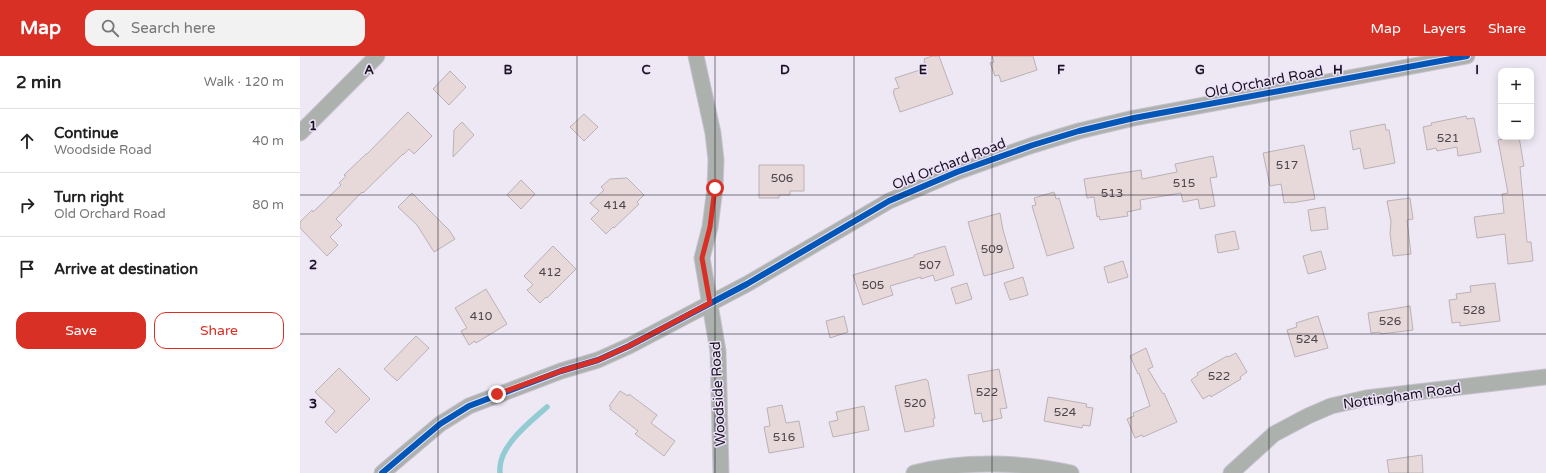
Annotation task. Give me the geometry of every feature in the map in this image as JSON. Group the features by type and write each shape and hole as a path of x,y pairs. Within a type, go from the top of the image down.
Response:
{"street":[{"path":"300,133 377,56"},
{"name":"Woodside Road","path":"696,56 713,133 716,160 715,188 710,227 702,258 718,351 722,472"},
{"name":"Old Orchard Road","path":"382,473 440,424 469,406 561,371 598,360 629,346 747,284 889,201 957,172 1033,145 1079,131 1134,118 1467,56"},
{"name":"Nottingham Road","path":"1231,473 1274,434 1331,406 1366,398 1546,377"},
{"path":"914,473 958,466 989,464 1045,468 1071,473"}],"building":[{"path":"932,56 939,56 953,94 900,112 893,92 894,89 899,88 895,78 926,68 924,59"},
{"path":"992,56 1033,56 1037,70 1001,82 999,75 995,76 990,63 994,62"},
{"path":"450,71 466,87 449,105 433,89"},
{"path":"408,112 432,136 414,154 409,149 403,154 363,193 362,192 336,219 342,225 330,237 338,245 327,256 300,228 300,222 312,210 313,212 341,185 339,183 346,176 344,175"},
{"path":"584,114 598,127 584,141 570,127"},
{"path":"1466,116 1467,119 1474,118 1481,152 1458,156 1457,147 1437,151 1436,148 1427,150 1423,127 1432,125 1431,123"},
{"path":"462,122 474,135 453,157 454,130"},
{"path":"1385,124 1386,130 1389,130 1395,163 1364,169 1360,148 1353,150 1350,131"},
{"path":"1498,140 1520,140 1524,166 1520,167 1527,242 1531,242 1533,261 1508,264 1505,234 1477,238 1474,217 1504,213 1502,194 1508,193"},
{"path":"1304,145 1315,199 1284,203 1281,184 1270,186 1263,153"},
{"path":"1213,156 1217,177 1210,178 1215,206 1200,209 1198,199 1183,202 1181,193 1140,200 1141,209 1127,212 1128,216 1100,220 1099,216 1097,217 1094,197 1087,198 1084,179 1141,170 1142,179 1177,172 1175,164"},
{"path":"759,165 804,165 804,191 790,191 790,195 779,195 779,198 759,198"},
{"path":"627,178 644,195 637,202 639,204 606,234 591,219 599,211 590,203 604,190 601,187 610,179"},
{"path":"521,180 535,194 521,209 507,195"},
{"path":"1054,192 1056,199 1059,198 1074,248 1047,256 1032,206 1036,205 1034,198"},
{"path":"412,193 449,230 455,239 434,252 417,225 398,207"},
{"path":"1410,198 1413,219 1407,220 1411,254 1393,256 1390,234 1391,222 1387,201"},
{"path":"1325,207 1328,229 1311,231 1308,210"},
{"path":"1000,213 1003,230 1014,268 984,276 968,222"},
{"path":"1235,231 1239,249 1218,253 1215,235"},
{"path":"553,246 576,269 540,303 527,290 533,285 524,276"},
{"path":"945,246 954,275 935,281 933,275 921,279 921,277 890,286 893,295 863,305 853,275"},
{"path":"1321,251 1326,269 1308,274 1303,256"},
{"path":"1123,261 1128,277 1108,283 1104,267"},
{"path":"1023,277 1028,295 1010,300 1004,283"},
{"path":"967,283 972,299 956,304 951,288"},
{"path":"1495,283 1500,321 1460,326 1460,322 1452,323 1449,300 1457,299 1456,294 1471,292 1470,286"},
{"path":"486,289 507,324 476,343 475,341 469,345 461,331 467,328 455,308"},
{"path":"1410,306 1413,330 1381,334 1380,332 1371,333 1368,313"},
{"path":"844,316 848,332 830,338 826,321"},
{"path":"1318,316 1328,348 1295,357 1287,330 1297,327 1296,323"},
{"path":"416,336 429,348 397,381 384,369"},
{"path":"1146,348 1153,367 1148,369 1163,394 1164,393 1177,422 1143,437 1142,435 1135,438 1127,419 1134,416 1133,413 1150,406 1139,373 1138,374 1130,356"},
{"path":"1236,353 1247,372 1240,377 1241,379 1211,397 1210,395 1203,399 1191,380 1198,375 1197,373 1227,356 1228,357"},
{"path":"339,368 370,399 336,433 325,422 335,411 315,392"},
{"path":"999,369 1007,408 1000,409 1002,418 983,422 981,413 975,414 968,375"},
{"path":"926,379 928,381 935,418 933,419 934,426 905,432 895,386"},
{"path":"620,391 628,396 629,394 657,415 651,423 675,441 664,456 635,434 638,431 610,409 611,407 609,406"},
{"path":"1048,397 1087,404 1086,407 1093,408 1090,426 1083,425 1082,428 1044,421"},
{"path":"782,405 786,423 799,421 804,447 769,453 764,427 770,426 767,408"},
{"path":"864,406 869,430 833,437 829,422 838,420 836,412"},
{"path":"1422,455 1423,473 1389,473 1387,460"}],"waterway":[{"path":"500,473 500,463 509,445 523,428 547,407"}],"cycle path":[{"path":"382,473 440,424 469,406 561,371 598,360 629,346 747,284 889,201 957,172 1033,145 1079,131 1134,118 1467,56"}],"route":[{"path":"497,394 561,371 598,360 629,346 710,303 702,258 710,227 715,188"}]}
